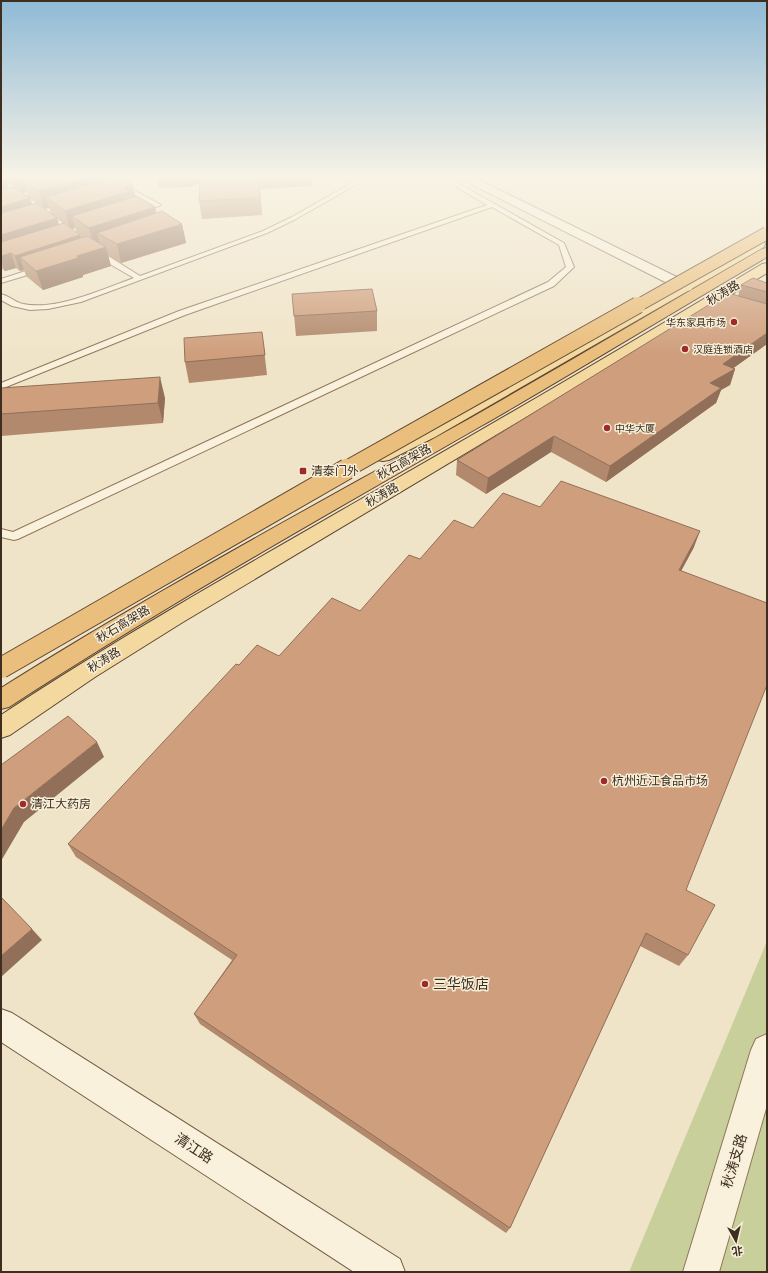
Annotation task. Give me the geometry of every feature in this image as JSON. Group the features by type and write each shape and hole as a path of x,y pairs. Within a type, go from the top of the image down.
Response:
{"highway":[{"path":"289,502 352,458 582,327 737,235"},
{"name":"秋石高架路","path":"1,668 289,502 763,235"},
{"name":"秋石高架路","path":"1,700 161,601 438,443 767,252"},
{"path":"438,443 536,400 767,261"}],"main road":[{"name":"秋涛路","path":"1,661 156,569 429,433 686,287 767,239"},
{"name":"秋涛路","path":"1,728 43,699 158,626 616,359 721,302 767,267"}],"street":[{"path":"582,235 686,287"},
{"name":"清江路","path":"1,1024 387,1272"},
{"name":"秋涛支路","path":"701,1272 767,1050"}],"lane":[{"path":"1,296 16,305 37,307 59,305 81,300 256,235"},
{"path":"1,386 182,312 405,235"},
{"path":"1,533 14,536 551,284 570,267 562,244 547,235"},
{"path":"93,251 139,278"},
{"path":"1,281 50,265"}],"green space":[{"path":"767,941 767,1272 629,1272"}],"building":[{"path":"23,235 79,235 15,256 11,253 1,256 1,242"},
{"path":"101,235 145,235 117,244"},
{"path":"87,236 106,247 77,256 78,258 36,271 20,257"},
{"path":"753,278 767,283 767,292 741,285"},
{"path":"372,289 377,311 294,316 292,294"},
{"path":"728,293 767,304 767,333 723,364 735,369 710,383 721,388 610,466 554,436 488,478 457,460"},
{"path":"262,332 265,355 185,362 184,338"},
{"path":"160,377 158,403 1,414 1,388"},
{"path":"561,481 700,531 679,570 767,603 767,685 686,890 715,905 688,955 646,933 510,1228 194,1014 237,955 68,844 236,664 239,665 257,645 279,656 332,598 360,611 409,555 420,559 454,520 473,528 503,493 540,507"},
{"path":"68,716 97,742 14,808 1,830 1,765"},
{"path":"1,897 32,929 1,956"}],"place":[{"name":"华东家具市场","path":"734,322"},
{"name":"汉庭连锁酒店","path":"685,349"},
{"name":"中华大厦","path":"607,428"},
{"name":"清泰门外","path":"303,471"},
{"name":"杭州近江食品市场","path":"604,781"},
{"name":"清江大药房","path":"23,804"},
{"name":"三华饭店","path":"425,984"}]}
